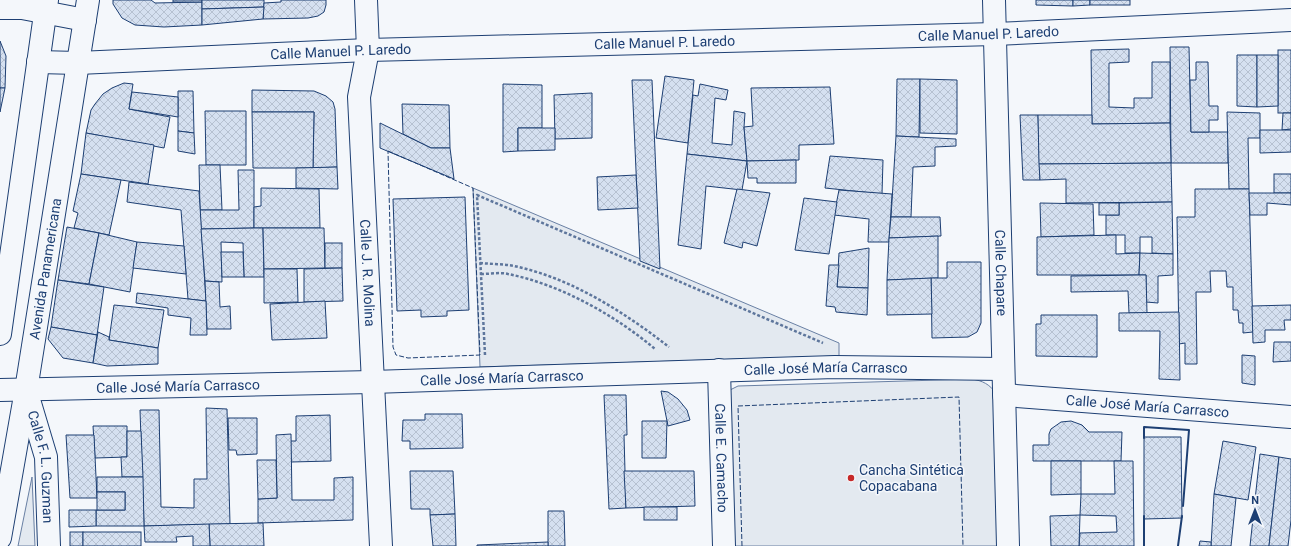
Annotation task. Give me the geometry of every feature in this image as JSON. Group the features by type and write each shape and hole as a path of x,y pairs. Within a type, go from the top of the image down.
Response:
{"street":[{"name":"Calle J. R. Molina","path":"366,0 368,50 359,97 381,546"},
{"name":"Calle Chapare","path":"994,0 1008,546"},
{"path":"0,8 46,7 86,10"},
{"path":"0,334 46,7"},
{"name":"Avenida Panamericana","path":"0,538 26,390 86,10"},
{"name":"Calle Manuel P. Laredo","path":"38,62 78,63 368,50 995,34 1291,20"},
{"name":"Calle José María Carrasco","path":"0,390 372,382 719,370 836,368 1003,369"},
{"name":"Calle E. Camacho","path":"719,370 724,546"},
{"name":"Calle F. L. Guzman","path":"26,390 46,457 49,546"},
{"name":"Calle José María Carrasco","path":"1004,394 1291,417"}],"path":[{"path":"486,378 477,195 835,348 836,368"},
{"path":"480,263 514,266 557,280 584,292 618,311 674,351"},
{"path":"481,274 507,274 540,282 579,299 624,326 659,353"}],"shaded area":[{"path":"473,188 839,343 839,356 480,367"},
{"name":"Cancha Sintética Copacabana","path":"972,379 986,383 996,393 998,546 732,546 730,390 738,386"},
{"path":"32,477 35,546 18,546"}],"building":[{"path":"113,0 151,0 155,3 202,2 202,25 164,27 135,25 122,18 113,4"},
{"path":"173,0 202,0 202,2 173,2"},
{"path":"202,0 264,0 264,7 202,9"},
{"path":"281,0 326,0 326,5 324,12 318,16 308,18 263,19 264,3 281,2"},
{"path":"1036,0 1073,0 1073,6 1036,5"},
{"path":"1073,0 1090,0 1090,5 1073,6"},
{"path":"1090,0 1130,0 1130,5 1090,5"},
{"path":"264,7 263,19 202,25 202,9"},
{"path":"0,41 6,56 5,88 0,88"},
{"path":"1170,47 1189,47 1191,132 1228,132 1228,163 1171,163"},
{"path":"1129,49 1129,62 1109,63 1109,107 1134,108 1134,98 1152,98 1152,62 1170,62 1170,123 1092,124 1091,50"},
{"path":"1278,50 1291,50 1291,113 1278,113"},
{"path":"1237,55 1257,55 1257,107 1237,106"},
{"path":"1257,55 1278,55 1278,106 1257,107"},
{"path":"1196,62 1208,62 1209,106 1218,106 1218,120 1209,120 1209,132 1191,132 1190,80 1196,80"},
{"path":"665,76 694,80 688,143 656,138"},
{"path":"897,79 920,79 919,137 896,136"},
{"path":"920,79 957,80 957,134 920,133"},
{"path":"632,80 652,80 660,269 640,261"},
{"path":"124,83 133,84 129,109 170,117 164,148 86,133 91,110 95,104 103,94"},
{"path":"503,84 542,85 542,128 518,128 518,151 503,152"},
{"path":"700,84 728,90 726,100 715,98 712,143 732,145 734,111 745,113 744,127 747,161 687,154 693,95 698,96"},
{"path":"830,87 834,144 799,145 799,160 747,161 744,127 753,126 751,88"},
{"path":"0,88 5,88 0,112"},
{"path":"252,90 314,91 326,96 333,102 335,109 337,167 313,168 314,112 252,112"},
{"path":"178,91 193,91 194,133 178,131"},
{"path":"132,92 178,97 178,117 129,109"},
{"path":"592,93 592,138 555,139 554,95"},
{"path":"402,104 449,105 450,148 431,148 403,134"},
{"path":"205,111 246,111 246,165 206,165"},
{"path":"252,112 314,112 313,168 253,168"},
{"path":"1227,112 1260,113 1260,138 1248,138 1249,189 1229,189"},
{"path":"1283,113 1291,113 1291,129 1282,130"},
{"path":"1020,115 1038,115 1040,180 1023,180"},
{"path":"1038,115 1092,115 1092,124 1170,123 1171,163 1039,164"},
{"path":"380,123 431,148 450,148 454,179 380,148"},
{"path":"518,128 555,128 555,150 518,151"},
{"path":"1260,130 1291,130 1291,152 1260,153"},
{"path":"178,131 194,133 195,154 178,151"},
{"path":"86,133 154,145 148,184 81,174"},
{"path":"896,136 956,139 956,146 935,147 935,166 913,167 911,217 891,217"},
{"path":"687,154 747,161 742,190 706,186 701,249 678,245"},
{"path":"830,156 883,160 882,194 825,188"},
{"path":"796,160 796,183 757,183 757,178 748,178 747,161"},
{"path":"1171,163 1172,202 1066,203 1066,179 1040,180 1039,164"},
{"path":"199,165 220,165 222,210 200,210"},
{"path":"337,167 338,189 296,188 296,168"},
{"path":"238,170 254,170 254,228 201,229 200,210 239,210"},
{"path":"81,174 121,180 109,235 74,228 78,213 73,211"},
{"path":"1274,174 1291,174 1291,193 1274,193"},
{"path":"636,175 638,208 598,210 597,177"},
{"path":"129,182 199,191 206,301 188,299 181,210 127,202"},
{"path":"261,188 319,189 320,228 254,228 254,207 261,206"},
{"path":"737,189 770,193 757,246 743,242 742,248 724,243"},
{"path":"1195,189 1249,189 1253,332 1243,333 1243,323 1239,323 1238,310 1233,310 1233,287 1227,287 1226,271 1210,271 1211,292 1196,292 1197,364 1185,364 1185,343 1179,344 1177,217 1195,217"},
{"path":"839,190 892,194 889,242 868,242 869,219 834,215"},
{"path":"1249,193 1291,193 1291,205 1267,203 1267,215 1250,215"},
{"path":"465,197 469,310 447,311 447,316 421,317 421,310 397,311 393,199"},
{"path":"804,198 837,202 829,254 795,250"},
{"path":"1172,202 1173,254 1152,253 1152,237 1140,237 1140,253 1125,253 1125,235 1106,235 1106,215 1119,215 1119,203"},
{"path":"1040,203 1093,204 1094,235 1041,237"},
{"path":"1099,203 1119,203 1119,215 1099,215"},
{"path":"891,217 940,217 941,236 889,238"},
{"path":"67,227 99,233 89,284 58,280"},
{"path":"263,228 264,277 244,277 243,243 221,242 222,282 205,281 201,229"},
{"path":"263,228 324,228 325,268 264,269"},
{"path":"99,233 137,242 130,292 89,284"},
{"path":"1116,235 1116,254 1140,253 1139,275 1037,275 1037,237"},
{"path":"938,236 938,278 887,280 889,238"},
{"path":"137,242 184,246 186,274 133,268"},
{"path":"325,243 342,243 342,268 325,268"},
{"path":"869,248 868,288 837,287 839,253"},
{"path":"221,252 243,252 244,277 222,277"},
{"path":"1140,253 1173,254 1173,275 1158,276 1158,303 1146,302 1146,275 1139,275"},
{"path":"947,262 981,262 981,323 977,332 968,337 932,338 931,278 947,278"},
{"path":"829,265 839,265 837,287 868,288 867,315 836,312 835,307 826,306"},
{"path":"342,268 343,301 304,302 304,269"},
{"path":"264,269 297,269 298,302 264,303"},
{"path":"1146,275 1147,313 1129,313 1128,291 1071,292 1071,276"},
{"path":"931,278 932,314 887,315 887,280"},
{"path":"58,280 104,287 97,335 51,327"},
{"path":"205,281 219,282 220,307 230,306 231,329 207,329"},
{"path":"137,293 206,301 207,335 190,335 191,318 168,315 168,308 136,303"},
{"path":"325,301 327,338 272,340 270,304"},
{"path":"114,305 164,310 158,348 109,340"},
{"path":"1291,305 1291,320 1284,320 1285,330 1265,330 1265,342 1253,343 1252,306"},
{"path":"1179,312 1180,380 1159,379 1160,331 1119,331 1119,313"},
{"path":"1041,315 1097,315 1097,357 1036,356 1036,324 1041,324"},
{"path":"51,327 97,335 93,363 63,358 48,339"},
{"path":"98,332 109,337 109,340 158,348 158,364 107,366 93,363"},
{"path":"1274,342 1291,342 1291,361 1273,362"},
{"path":"1242,355 1255,356 1255,385 1242,383"},
{"path":"661,391 668,392 678,399 687,410 690,420 668,426"},
{"path":"604,395 626,395 627,435 624,435 626,508 609,509"},
{"path":"206,408 227,409 230,524 144,526 140,410 159,410 161,507 194,508 194,479 207,479"},
{"path":"425,414 462,414 463,448 410,449 410,441 402,441 403,420 425,420"},
{"path":"330,415 331,461 291,462 290,441 296,441 296,416"},
{"path":"228,418 257,418 257,454 237,455 236,450 229,450"},
{"path":"642,421 667,421 666,458 642,458"},
{"path":"1071,421 1082,425 1089,432 1122,432 1121,461 1033,461 1033,445 1049,445 1049,434 1051,429 1061,422"},
{"path":"93,426 127,426 127,457 95,458"},
{"path":"127,431 141,431 143,477 122,477 121,457 127,457"},
{"path":"291,434 292,500 334,500 334,478 353,477 353,520 258,523 258,499 277,498 276,435"},
{"path":"66,435 94,435 97,498 70,498"},
{"path":"1144,437 1181,437 1182,518 1144,519"},
{"path":"1223,441 1256,447 1248,500 1214,494"},
{"path":"1260,454 1279,457 1269,546 1250,546"},
{"path":"1279,457 1291,459 1291,520 1288,546 1269,546"},
{"path":"257,460 276,460 277,498 258,499"},
{"path":"1051,461 1081,461 1081,494 1051,495"},
{"path":"1114,461 1133,461 1134,546 1079,546 1080,533 1117,532 1116,516 1080,515 1081,494 1115,494"},
{"path":"410,471 453,471 455,514 430,515 430,509 411,509"},
{"path":"624,471 694,471 695,506 626,508"},
{"path":"97,477 143,477 144,526 96,526 96,510 125,510 125,492 97,492"},
{"path":"97,492 125,492 125,510 97,510"},
{"path":"1214,494 1236,498 1231,546 1211,546"},
{"path":"644,507 677,507 677,520 644,520"},
{"path":"69,510 96,510 96,526 69,527"},
{"path":"548,511 564,511 565,546 548,546"},
{"path":"455,514 456,546 433,546 430,515"},
{"path":"1080,515 1079,546 1051,546 1050,516"},
{"path":"263,523 264,546 210,546 209,524"},
{"path":"209,524 210,546 193,546 193,536 176,537 177,542 145,542 144,526"},
{"path":"70,532 83,532 83,546 70,546"},
{"path":"83,532 141,532 141,546 83,546"},
{"path":"1200,541 1211,542 1211,546 1199,546"},
{"path":"548,542 548,546 477,546 477,545"}],"fence":[{"path":"388,151 473,188 480,355 408,358 396,355 393,347 388,151"},
{"path":"742,546 738,406 959,397 963,546"}],"wall":[{"path":"1144,438 1144,427 1189,430 1183,506"},
{"path":"1144,516 1144,546"},
{"path":"1178,546 1182,516"}],"place":[{"name":"Cancha Sintética Copacabana","path":"851,478"}]}
